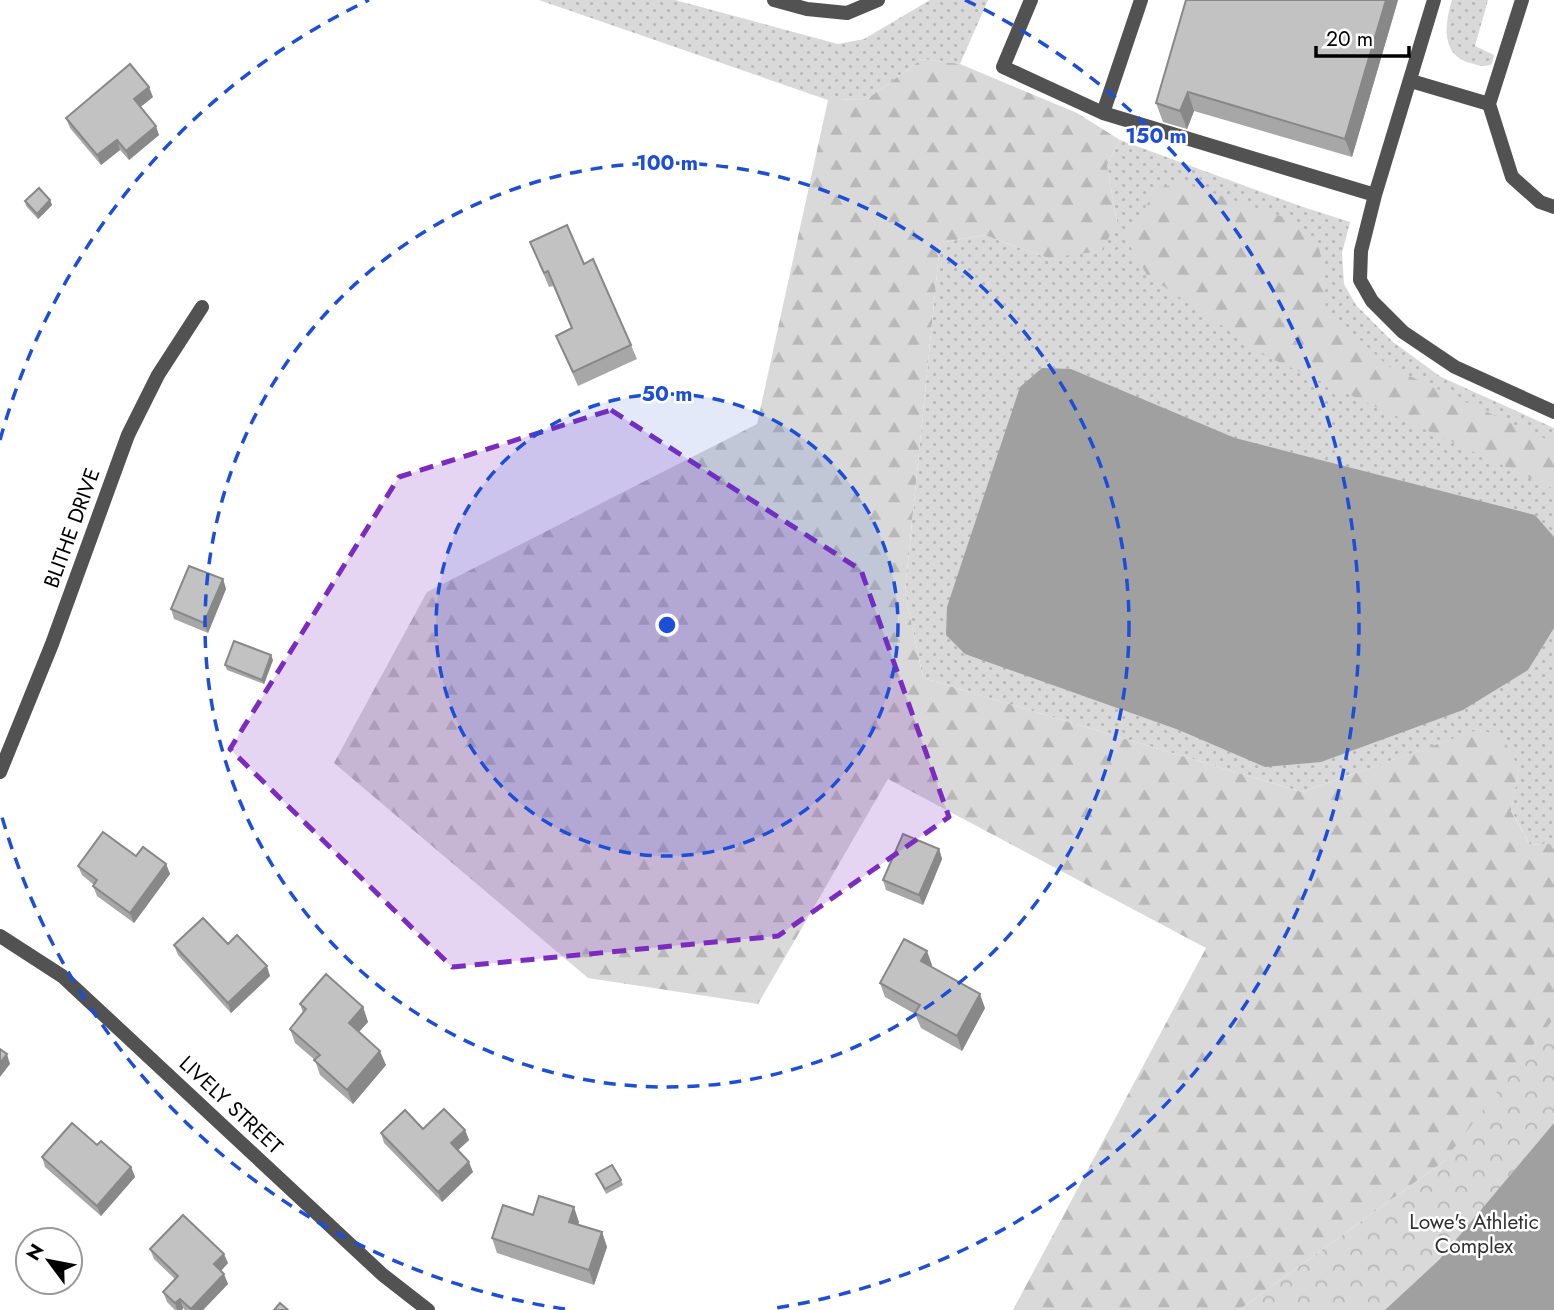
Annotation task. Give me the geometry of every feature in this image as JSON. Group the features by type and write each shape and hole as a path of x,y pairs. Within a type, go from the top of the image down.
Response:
{"street":[{"path":"774,0 807,9 846,13 878,0"},
{"path":"1031,0 1003,67 1103,113 1375,195"},
{"path":"1103,113 1141,0"},
{"path":"1434,0 1375,195 1361,251 1360,280 1372,301 1403,332 1455,367 1554,412"},
{"path":"1522,0 1489,104 1512,177 1539,202 1554,207"},
{"path":"1411,81 1489,104"},
{"name":"BLITHE DRIVE","path":"0,772 52,644 128,435 158,375 202,307"},
{"name":"LIVELY STREET","path":"0,936 62,976 383,1275 428,1310"}],"highlighted area":[{"path":"611,410 861,570 949,817 778,936 452,967 230,749 399,477"}],"green space":[{"path":"539,0 675,0 838,44 864,39 930,0 988,0 960,64 922,59 867,99 828,100"},
{"path":"1452,0 1488,0 1475,46 1494,55 1492,64 1484,66 1460,59 1449,46 1447,28"},
{"path":"922,59 960,64 1077,113 1120,140 1107,165 1117,223 1101,251 1048,258 984,235 940,243 905,592 923,678 1302,792 1480,729 1503,738 1519,768 1511,811 1530,845 1554,843 1554,1041 1443,1162 1239,1310 1013,1310 1206,948 888,779 758,1004 588,978 334,763 427,592 757,424 828,100 867,99"},
{"path":"1120,140 1350,222 1342,253 1344,284 1356,305 1393,342 1441,377 1554,428 1554,843 1530,845 1511,810 1519,768 1481,729 1302,792 923,678 905,592 940,243 984,235 1048,258 1117,223 1107,165"},
{"path":"1183,183 1295,221 1319,244 1326,309 1388,366 1554,443 1554,489 1270,358 1147,275 1126,239 1157,188"},
{"name":"Lowe's Athletic Complex","path":"1554,1018 1554,1310 1239,1310 1443,1162"}],"shaded area":[{"path":"1042,368 1071,369 1235,438 1535,515 1554,537 1554,628 1528,670 1463,710 1321,762 1265,767 1179,730 965,654 946,635 947,607 1020,387"},
{"path":"1554,1123 1554,1310 1385,1310 1439,1260"}],"building":[{"path":"1186,0 1386,0 1345,139 1188,92 1180,111 1156,103"},
{"path":"130,64 149,87 134,99 156,126 126,151 117,140 97,155 66,118"},
{"path":"39,188 50,200 37,214 25,201"},
{"path":"567,225 584,264 593,259 631,345 573,372 556,336 572,328 548,271 544,273 530,242"},
{"path":"189,566 223,579 204,623 171,609"},
{"path":"234,641 271,655 262,680 225,665"},
{"path":"103,832 136,856 143,847 166,864 130,913 93,886 97,880 78,866"},
{"path":"903,834 939,849 919,895 883,880"},
{"path":"203,918 228,944 237,935 267,966 228,1003 174,945"},
{"path":"904,939 927,951 921,961 980,994 957,1036 915,1013 920,1005 880,983"},
{"path":"326,974 363,1007 349,1023 380,1051 347,1090 314,1060 320,1055 290,1029 306,1009 300,1004"},
{"path":"0,1049 7,1054 0,1063"},
{"path":"444,1109 465,1130 451,1143 469,1162 438,1192 381,1133 405,1110 423,1129"},
{"path":"72,1123 97,1145 101,1141 131,1167 97,1206 42,1157"},
{"path":"612,1165 621,1180 605,1189 596,1174"},
{"path":"539,1196 574,1207 569,1222 602,1232 589,1270 492,1238 503,1205 533,1215"},
{"path":"183,1215 224,1254 214,1264 224,1274 191,1309 180,1299 175,1303 163,1292 178,1276 150,1249"},
{"path":"280,1303 288,1310 274,1310"}]}
